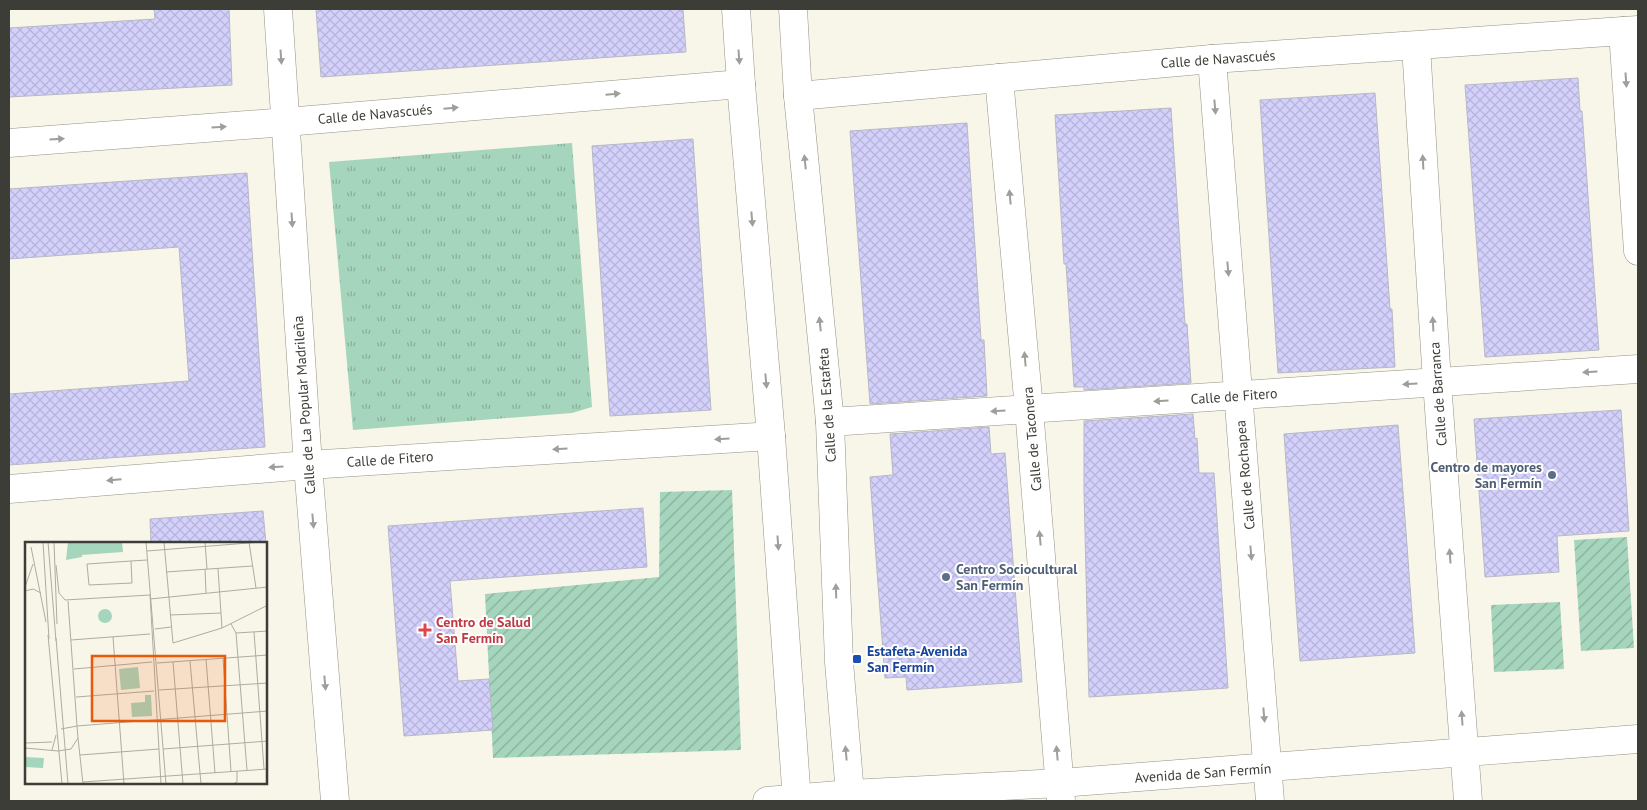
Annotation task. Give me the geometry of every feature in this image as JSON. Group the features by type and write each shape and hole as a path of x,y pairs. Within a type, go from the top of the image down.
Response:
{"street":[{"name":"Calle de La Popular Madrileña","path":"278,9 308,465 335,801"},
{"path":"736,9 771,436 797,800"},
{"name":"Calle de la Estafeta","path":"793,9 798,96 830,422 839,662 850,798"},
{"name":"Calle de Navascués","path":"798,96 1212,59 1630,31"},
{"path":"1630,31 1638,251"},
{"name":"Calle de Barranca","path":"1416,46 1437,382 1468,801"},
{"name":"Calle de Rochapea","path":"1212,59 1270,801"},
{"name":"Calle de Taconera","path":"999,78 1029,409 1060,792"},
{"name":"Calle de Navascués","path":"9,143 741,84"},
{"name":"Calle de Fitero","path":"830,422 1638,369"},
{"name":"Calle de Fitero","path":"9,489 308,465 771,436"},
{"name":"Avenida de San Fermín","path":"767,801 1060,792 1268,768 1638,739"}],"green space":[{"path":"572,143 592,407 572,413 353,430 329,162"},
{"path":"732,490 741,750 493,758 485,594 659,577 660,492"},
{"path":"1627,537 1634,648 1581,651 1574,540"},
{"path":"1560,602 1564,669 1494,672 1491,605"}],"building":[{"path":"154,9 229,9 232,85 9,97 9,28 155,19"},
{"path":"316,9 683,9 686,52 321,77"},
{"path":"1578,78 1599,350 1485,357 1465,85"},
{"path":"1375,93 1395,367 1278,373 1260,100"},
{"path":"1171,108 1185,324 1187,324 1191,383 1084,390 1084,387 1074,387 1055,115"},
{"path":"967,123 981,340 984,340 987,396 870,404 850,131"},
{"path":"693,139 711,410 610,416 592,146"},
{"path":"247,173 265,447 9,465 9,394 189,381 179,247 9,259 9,189"},
{"name":"Centro de mayores San Fermín","path":"1621,410 1629,531 1557,536 1559,572 1485,577 1474,419"},
{"path":"1193,414 1195,439 1197,438 1199,473 1214,473 1228,688 1089,697 1084,421"},
{"path":"1398,425 1415,653 1300,661 1284,434"},
{"name":"Centro Sociocultural San Fermín","path":"989,427 991,454 1005,453 1022,682 907,690 906,677 885,678 870,477 893,475 890,434"},
{"name":"Centro de Salud San Fermín","path":"643,508 647,567 450,581 458,681 489,679 493,730 404,736 388,526"},
{"path":"263,511 266,542 151,542 150,519"}],"place":[{"name":"Centro de mayores San Fermín","path":"1552,475"},
{"name":"Centro Sociocultural San Fermín","path":"946,577"},
{"name":"Centro de Salud San Fermín","path":"425,630"},
{"name":"Estafeta-Avenida San Fermín","path":"857,659"}]}
